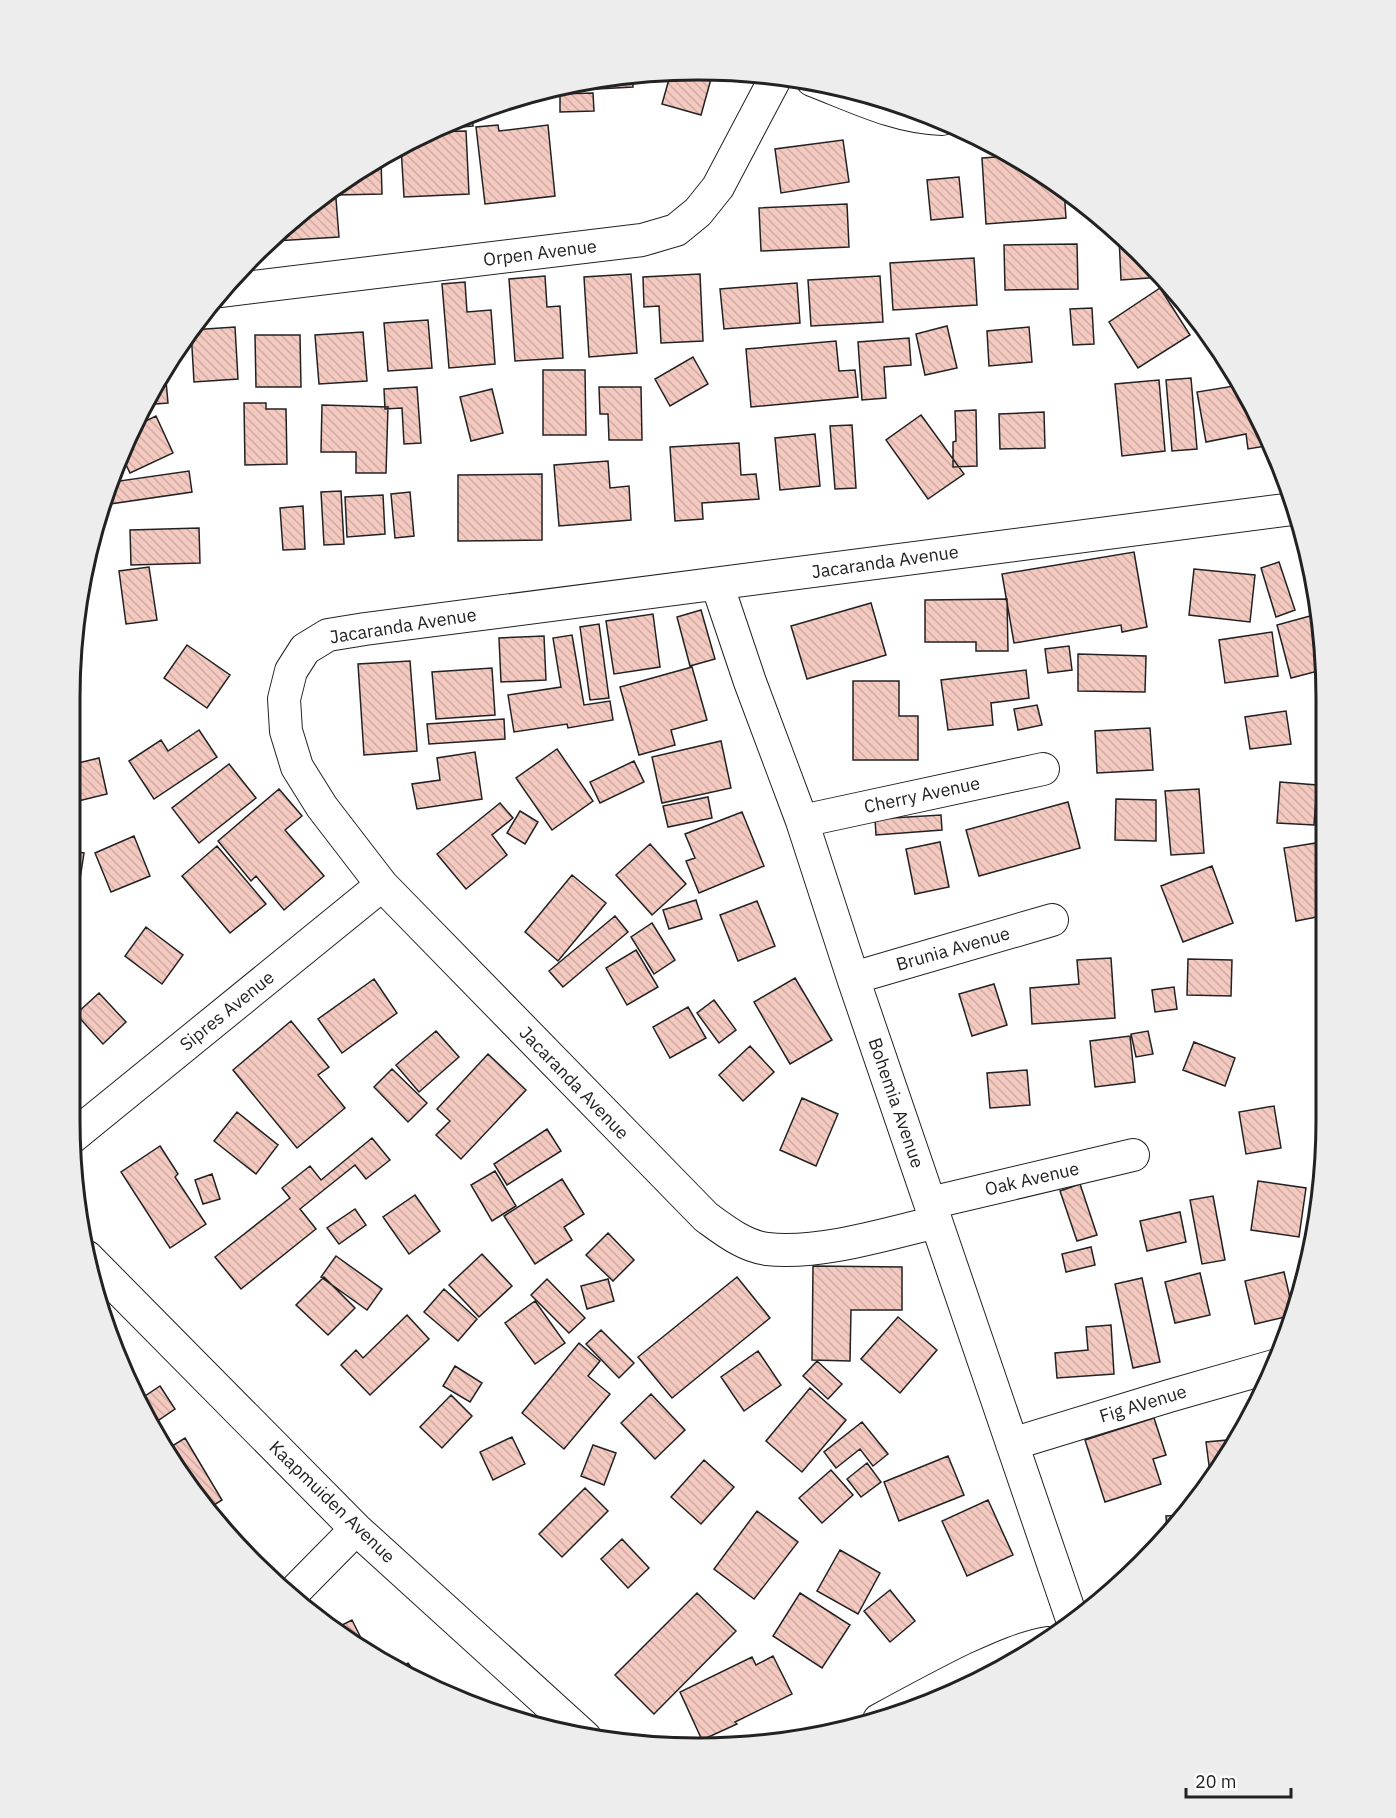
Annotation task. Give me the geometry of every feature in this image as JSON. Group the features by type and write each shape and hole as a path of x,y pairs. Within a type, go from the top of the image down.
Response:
{"street":[{"name":"Orpen Avenue","path":"234,289 642,240 676,230 699,212 718,187 772,84"},
{"name":"Jacaranda Avenue","path":"933,1212 860,1240 803,1249 765,1249 735,1238 706,1217 382,885 322,807 297,767 288,740 284,699 291,671 305,649 328,636 364,629 1287,510"},
{"name":"Bohemia Avenue","path":"717,584 750,682 802,821 853,978 1070,1614"},
{"name":"Cherry Avenue","path":"802,821 1042,769"},
{"name":"Sipres Avenue","path":"80,1130 382,885"},
{"name":"Brunia Avenue","path":"853,978 1052,920"},
{"name":"Oak Avenue","path":"933,1212 1133,1155"},
{"name":"Kaapmuiden Avenue","path":"98,1268 356,1528 573,1726"},
{"name":"Fig AVenue","path":"1012,1444 1264,1369"},
{"path":"296,1590 356,1528"},
{"path":"929,1693 1007,1656"}],"building":[{"path":"711,80 701,115 662,104 669,81"},
{"path":"633,83 633,87 586,90"},
{"path":"593,93 594,111 560,112 560,95"},
{"path":"498,125 499,131 548,125 555,196 485,204 476,127"},
{"path":"451,131 466,131 469,194 404,197 401,155"},
{"path":"843,140 849,182 781,193 775,149"},
{"path":"998,157 1065,200 1066,218 986,224 982,158"},
{"path":"381,167 382,194 338,195"},
{"path":"959,177 963,217 931,220 927,180"},
{"path":"336,197 339,237 282,241"},
{"path":"847,204 849,247 761,251 759,208"},
{"path":"1077,244 1078,289 1005,290 1004,245"},
{"path":"1119,246 1151,278 1121,280"},
{"path":"974,258 977,305 893,310 890,263"},
{"path":"631,274 637,353 589,357 584,277"},
{"path":"700,274 703,341 661,343 659,306 644,307 643,277"},
{"path":"545,276 547,307 560,306 563,358 515,361 509,279"},
{"path":"880,276 883,322 811,326 808,280"},
{"path":"465,282 467,312 491,310 495,364 449,368 442,284"},
{"path":"797,283 800,323 724,329 720,289"},
{"path":"1160,288 1190,335 1138,368 1109,322"},
{"path":"1092,308 1094,344 1073,345 1070,309"},
{"path":"428,320 432,368 388,371 384,323"},
{"path":"947,326 957,368 925,375 916,334"},
{"path":"235,327 238,379 194,382 192,343 201,329"},
{"path":"1029,327 1032,362 989,366 987,331"},
{"path":"363,332 367,381 319,384 315,335"},
{"path":"255,335 300,335 301,387 256,387"},
{"path":"909,338 911,365 884,367 886,398 862,400 858,342"},
{"path":"836,341 839,371 855,370 858,397 751,407 746,349"},
{"path":"693,357 708,384 670,406 655,379"},
{"path":"543,370 585,370 586,435 543,435"},
{"path":"1191,378 1197,449 1172,451 1166,380"},
{"path":"1159,380 1165,451 1122,456 1115,384"},
{"path":"166,382 168,403 154,404"},
{"path":"1232,386 1263,447 1248,449 1246,434 1206,442 1197,392"},
{"path":"417,387 421,443 404,444 402,408 385,409 384,389"},
{"path":"599,387 641,387 642,440 609,440 608,414 600,414"},
{"path":"492,389 503,433 471,441 460,397"},
{"path":"244,403 266,403 266,409 286,409 287,464 245,465"},
{"path":"322,405 388,407 386,473 356,473 356,452 321,452"},
{"path":"976,410 977,466 953,467 953,442 956,441 955,411"},
{"path":"1044,412 1045,448 1000,449 999,414"},
{"path":"921,415 964,474 928,499 886,440"},
{"path":"156,416 173,453 130,473 126,464 144,422"},
{"path":"852,425 856,488 835,489 830,426"},
{"path":"815,434 820,486 780,490 775,438"},
{"path":"739,443 741,475 756,474 759,499 702,503 703,519 675,521 670,447"},
{"path":"608,461 610,488 629,486 631,520 559,526 554,465"},
{"path":"189,471 192,492 111,504 120,479"},
{"path":"542,474 542,540 458,541 458,475"},
{"path":"341,491 344,544 324,545 321,492"},
{"path":"410,492 414,536 395,538 391,494"},
{"path":"383,495 385,534 347,537 345,497"},
{"path":"303,506 305,549 283,550 280,508"},
{"path":"199,528 200,563 131,565 130,530"},
{"path":"1134,552 1147,627 1122,632 1121,625 1014,643 1002,574"},
{"path":"1279,562 1295,610 1276,617 1261,568"},
{"path":"149,567 157,620 126,624 119,571"},
{"path":"1194,569 1255,575 1250,622 1189,615"},
{"path":"1007,599 1008,651 976,651 976,642 925,642 925,600"},
{"path":"871,603 886,655 807,679 791,626"},
{"path":"701,610 715,659 690,666 677,617"},
{"path":"653,614 660,667 614,674 606,621"},
{"path":"1311,616 1315,672 1291,678 1277,625"},
{"path":"599,624 609,698 590,700 580,627"},
{"path":"1272,632 1278,676 1225,683 1219,640"},
{"path":"572,635 584,705 610,701 613,720 568,728 567,724 514,732 508,695 561,687 553,638"},
{"path":"544,636 546,680 501,682 499,638"},
{"path":"187,645 230,675 207,708 164,678"},
{"path":"1069,646 1072,670 1048,673 1045,649"},
{"path":"1078,654 1146,656 1145,692 1078,691"},
{"path":"410,661 417,751 364,755 358,664"},
{"path":"692,667 707,720 671,730 675,745 639,755 620,687"},
{"path":"492,668 495,715 436,719 432,672"},
{"path":"1026,670 1029,698 991,703 993,725 948,730 941,680"},
{"path":"853,681 899,681 899,716 918,716 918,760 853,760"},
{"path":"1037,705 1042,725 1018,730 1014,709"},
{"path":"1286,711 1291,744 1250,749 1245,717"},
{"path":"504,719 505,739 429,744 427,724"},
{"path":"1150,728 1153,770 1097,773 1095,731"},
{"path":"199,730 217,757 154,799 129,761 161,740 168,751"},
{"path":"721,741 731,788 662,803 652,757"},
{"path":"557,749 593,801 552,830 516,778"},
{"path":"475,752 482,799 417,809 412,784 440,780 437,758"},
{"path":"99,758 107,794 80,801 80,763"},
{"path":"634,761 644,782 600,803 590,782"},
{"path":"229,764 256,798 199,843 172,808"},
{"path":"1280,782 1316,785 1314,825 1277,823"},
{"path":"279,789 302,816 285,830 324,876 284,910 256,876 251,881 218,841"},
{"path":"1199,789 1204,853 1171,855 1165,791"},
{"path":"708,797 712,818 668,827 663,806"},
{"path":"1116,799 1156,800 1156,841 1115,840"},
{"path":"1068,802 1080,848 979,876 966,830"},
{"path":"500,803 513,818 492,835 507,855 466,889 437,854"},
{"path":"520,811 538,822 525,844 507,833"},
{"path":"742,812 764,866 699,893 686,861 695,858 685,834"},
{"path":"941,815 942,830 876,835 875,819"},
{"path":"134,836 150,876 111,892 95,853"},
{"path":"940,842 949,887 915,894 906,849"},
{"path":"1316,843 1316,917 1296,921 1284,848"},
{"path":"650,844 686,884 652,915 616,875"},
{"path":"217,846 266,904 230,933 182,876"},
{"path":"80,852 84,853 80,879"},
{"path":"1212,866 1233,923 1183,942 1161,886"},
{"path":"572,875 606,903 558,961 525,932"},
{"path":"696,900 702,919 669,929 663,910"},
{"path":"757,901 775,946 738,961 720,915"},
{"path":"615,916 628,932 563,987 549,971"},
{"path":"652,923 675,960 654,974 631,937"},
{"path":"146,927 183,955 162,984 125,956"},
{"path":"636,950 658,987 627,1005 606,968"},
{"path":"1111,958 1115,1018 1032,1024 1030,988 1079,984 1077,960"},
{"path":"1188,959 1232,960 1231,996 1187,995"},
{"path":"795,978 832,1040 790,1064 754,1002"},
{"path":"374,979 397,1013 342,1053 318,1019"},
{"path":"994,984 1007,1025 972,1036 959,994"},
{"path":"1174,987 1177,1009 1155,1012 1152,990"},
{"path":"99,993 126,1022 103,1044 80,1018 80,1010"},
{"path":"714,1000 736,1030 719,1043 697,1013"},
{"path":"688,1007 706,1038 670,1058 653,1027"},
{"path":"291,1021 329,1067 318,1075 345,1108 297,1148 233,1070"},
{"path":"436,1031 459,1057 419,1092 396,1065"},
{"path":"1148,1031 1153,1054 1136,1057 1131,1034"},
{"path":"1130,1036 1135,1082 1095,1087 1090,1041"},
{"path":"1194,1042 1235,1058 1225,1086 1183,1070"},
{"path":"750,1046 774,1072 743,1101 719,1075"},
{"path":"488,1054 526,1090 461,1159 436,1135 450,1121 437,1109"},
{"path":"392,1069 427,1103 408,1122 374,1087"},
{"path":"1027,1070 1030,1105 990,1108 987,1073"},
{"path":"802,1098 838,1114 816,1166 780,1150"},
{"path":"1274,1106 1281,1148 1246,1154 1239,1112"},
{"path":"237,1112 278,1145 256,1174 214,1141"},
{"path":"547,1129 561,1151 507,1185 494,1164"},
{"path":"372,1138 390,1160 366,1179 355,1165 300,1209 316,1229 241,1289 215,1257 290,1198 282,1188 310,1166 321,1180"},
{"path":"160,1146 178,1174 175,1177 206,1224 170,1248 121,1172"},
{"path":"495,1171 516,1206 492,1221 471,1185"},
{"path":"212,1174 220,1199 203,1204 195,1180"},
{"path":"562,1179 584,1214 564,1227 572,1240 535,1264 504,1216"},
{"path":"1258,1181 1306,1188 1299,1237 1251,1230"},
{"path":"1080,1184 1097,1235 1077,1241 1060,1191"},
{"path":"415,1195 440,1231 409,1254 383,1217"},
{"path":"1213,1196 1225,1260 1202,1264 1190,1200"},
{"path":"355,1209 366,1225 339,1244 327,1228"},
{"path":"1180,1212 1186,1242 1147,1251 1140,1221"},
{"path":"608,1233 634,1260 613,1281 586,1255"},
{"path":"1091,1247 1095,1265 1066,1272 1062,1254"},
{"path":"482,1254 512,1286 479,1317 449,1285"},
{"path":"336,1256 382,1289 367,1310 321,1277"},
{"path":"813,1266 902,1267 902,1310 851,1310 850,1361 812,1360"},
{"path":"1284,1272 1290,1298 1285,1317 1255,1324 1245,1281"},
{"path":"1200,1273 1210,1315 1175,1323 1165,1282"},
{"path":"324,1277 355,1308 328,1335 296,1305"},
{"path":"737,1277 770,1318 672,1398 638,1357"},
{"path":"1142,1278 1160,1362 1133,1368 1115,1284"},
{"path":"547,1279 585,1318 569,1333 531,1295"},
{"path":"608,1279 614,1301 587,1309 581,1286"},
{"path":"444,1289 477,1319 458,1341 424,1312"},
{"path":"535,1301 565,1343 535,1364 505,1323"},
{"path":"407,1315 429,1339 370,1395 341,1365 356,1350 363,1358"},
{"path":"898,1317 937,1350 900,1393 861,1359"},
{"path":"1111,1325 1114,1374 1057,1378 1055,1353 1088,1350 1086,1327"},
{"path":"601,1330 634,1363 619,1378 586,1344"},
{"path":"579,1343 600,1361 588,1376 610,1394 564,1449 522,1413"},
{"path":"758,1351 781,1385 744,1411 721,1377"},
{"path":"817,1361 842,1384 828,1399 803,1376"},
{"path":"455,1366 482,1383 470,1402 443,1386"},
{"path":"160,1386 175,1409 158,1421 144,1396"},
{"path":"810,1388 846,1420 802,1472 766,1441"},
{"path":"651,1394 685,1430 655,1459 621,1423"},
{"path":"451,1395 472,1416 442,1448 420,1427"},
{"path":"1154,1418 1166,1455 1153,1459 1161,1484 1105,1502 1085,1440"},
{"path":"862,1422 888,1454 873,1466 860,1449 836,1468 824,1452"},
{"path":"512,1437 525,1464 493,1480 480,1452"},
{"path":"185,1438 222,1500 214,1505 173,1446"},
{"path":"1227,1440 1209,1468 1206,1442"},
{"path":"593,1445 616,1453 604,1485 581,1476"},
{"path":"948,1456 964,1495 899,1521 884,1482"},
{"path":"704,1460 734,1487 701,1524 671,1497"},
{"path":"867,1463 881,1482 861,1497 847,1479"},
{"path":"831,1470 853,1495 822,1523 799,1498"},
{"path":"585,1488 608,1511 562,1557 539,1534"},
{"path":"988,1500 1013,1555 967,1576 942,1521"},
{"path":"757,1511 798,1542 754,1599 714,1569"},
{"path":"1166,1516 1173,1516 1166,1524"},
{"path":"622,1539 649,1568 628,1588 601,1559"},
{"path":"840,1550 880,1573 858,1614 817,1591"},
{"path":"890,1590 915,1621 890,1642 864,1611"},
{"path":"697,1593 736,1631 654,1714 615,1675"},
{"path":"800,1593 850,1625 822,1668 773,1636"},
{"path":"352,1620 361,1639 354,1634 341,1625"},
{"path":"773,1656 792,1694 735,1722 737,1724 707,1738 701,1738 680,1692 752,1657 756,1665"}]}
